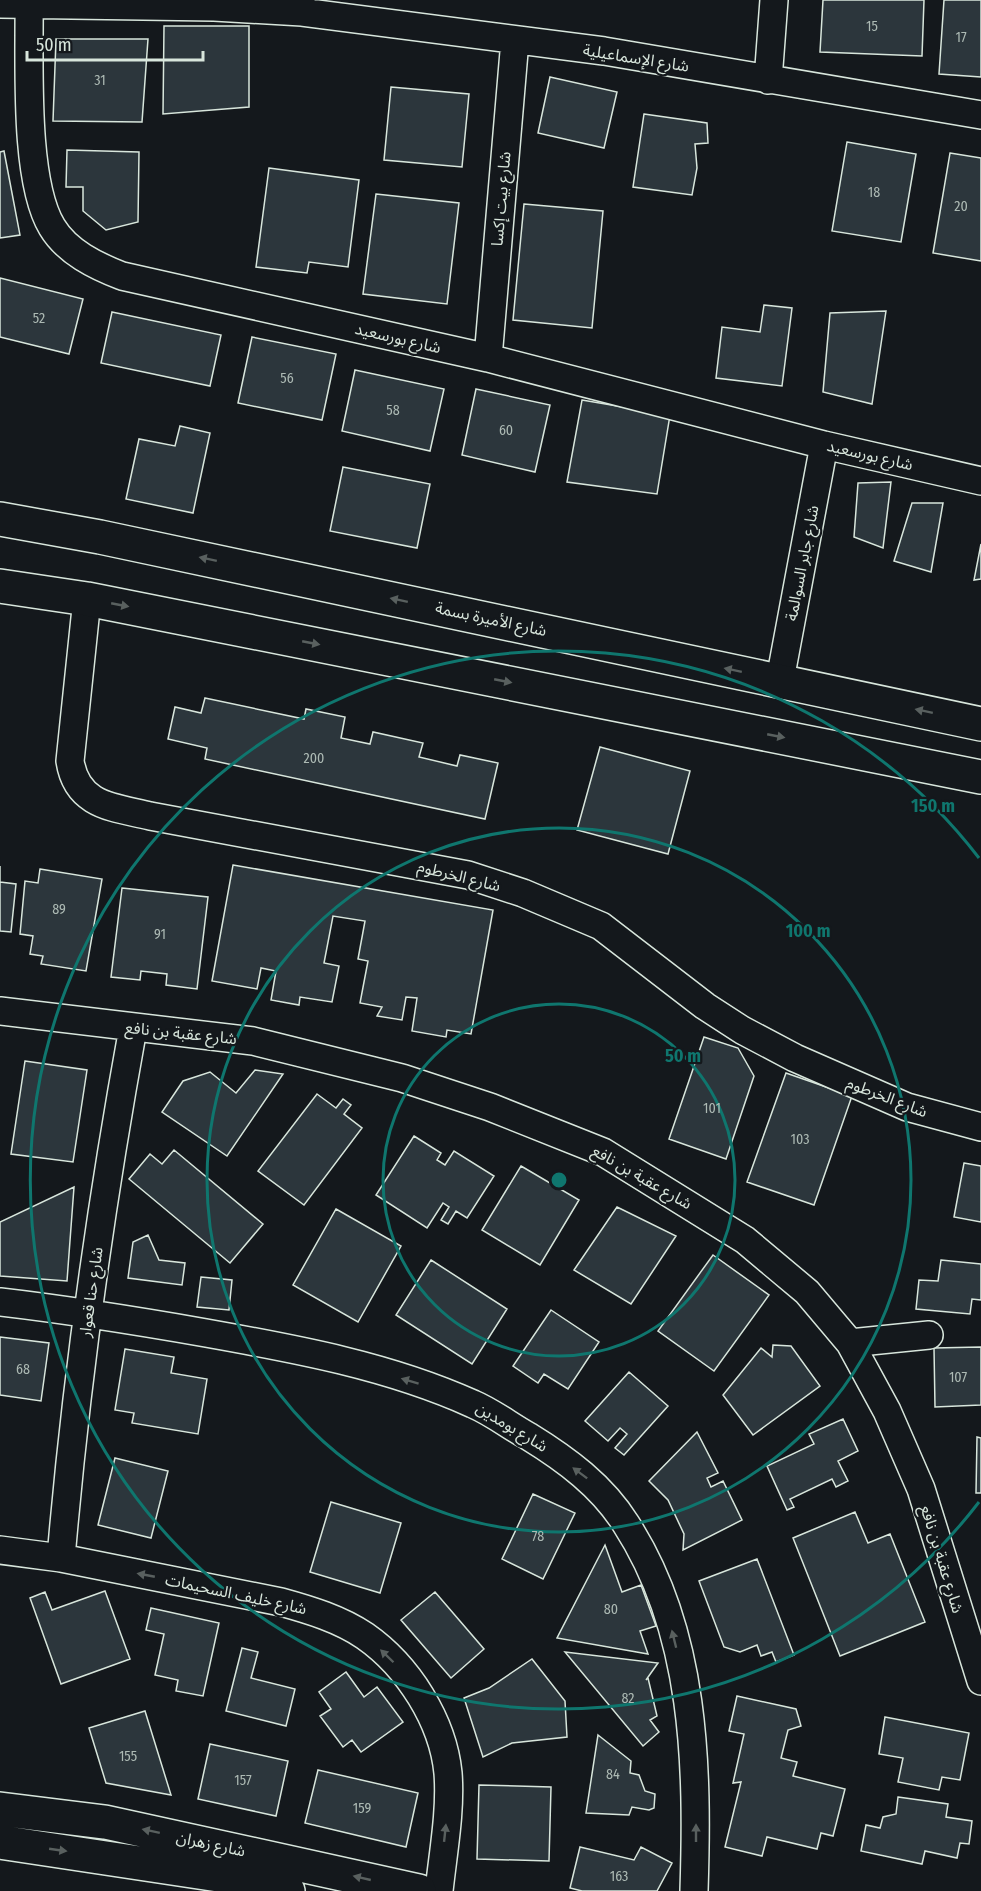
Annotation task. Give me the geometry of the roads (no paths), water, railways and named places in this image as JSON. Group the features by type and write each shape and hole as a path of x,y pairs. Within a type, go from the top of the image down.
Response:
{"main road":[{"name":"شارع الأميرة بسمة","path":"0,519 112,539 981,724"},
{"path":"0,586 87,599 981,777"},
{"name":"شارع زهران","path":"0,1809 105,1822 419,1891"},
{"name":"شارع زهران","path":"0,1842 232,1877 288,1891"}],"street":[{"path":"768,80 774,0"},
{"name":"شارع الإسماعيلية","path":"0,4 29,2 214,7 302,6 514,40 604,51 981,115"},
{"name":"شارع بورسعيد","path":"29,2 32,151 39,192 52,228 80,255 97,266 122,276 488,358 824,445 981,481"},
{"name":"شارع بيت إكسا","path":"488,358 514,40"},
{"name":"شارع جابر السوالمة","path":"780,680 824,445"},
{"name":"شارع الخرطوم","path":"87,599 70,761 77,786 85,795 105,806 468,875 523,893 601,926 705,1005 742,1030 795,1058 907,1107 981,1127"},
{"name":"شارع عقبة بن نافع","path":"0,1011 253,1041 402,1078 490,1107 603,1152 745,1240 807,1292 850,1343 887,1412 921,1489 981,1681"},
{"name":"شارع حنا قعوار","path":"61,1558 71,1437 87,1312 110,1153 133,1028"},
{"name":"شارع بومدين","path":"0,1302 87,1312 302,1350 427,1386 475,1404 548,1449 592,1481 626,1524 651,1568 666,1606 684,1677 696,1787 694,1891"},
{"path":"850,1343 929,1335"},
{"name":"شارع خليف السحيمات","path":"0,1550 61,1558 281,1602 316,1612 366,1636 404,1674 418,1694 431,1716 446,1757 448,1776 446,1817 439,1891"}]}
